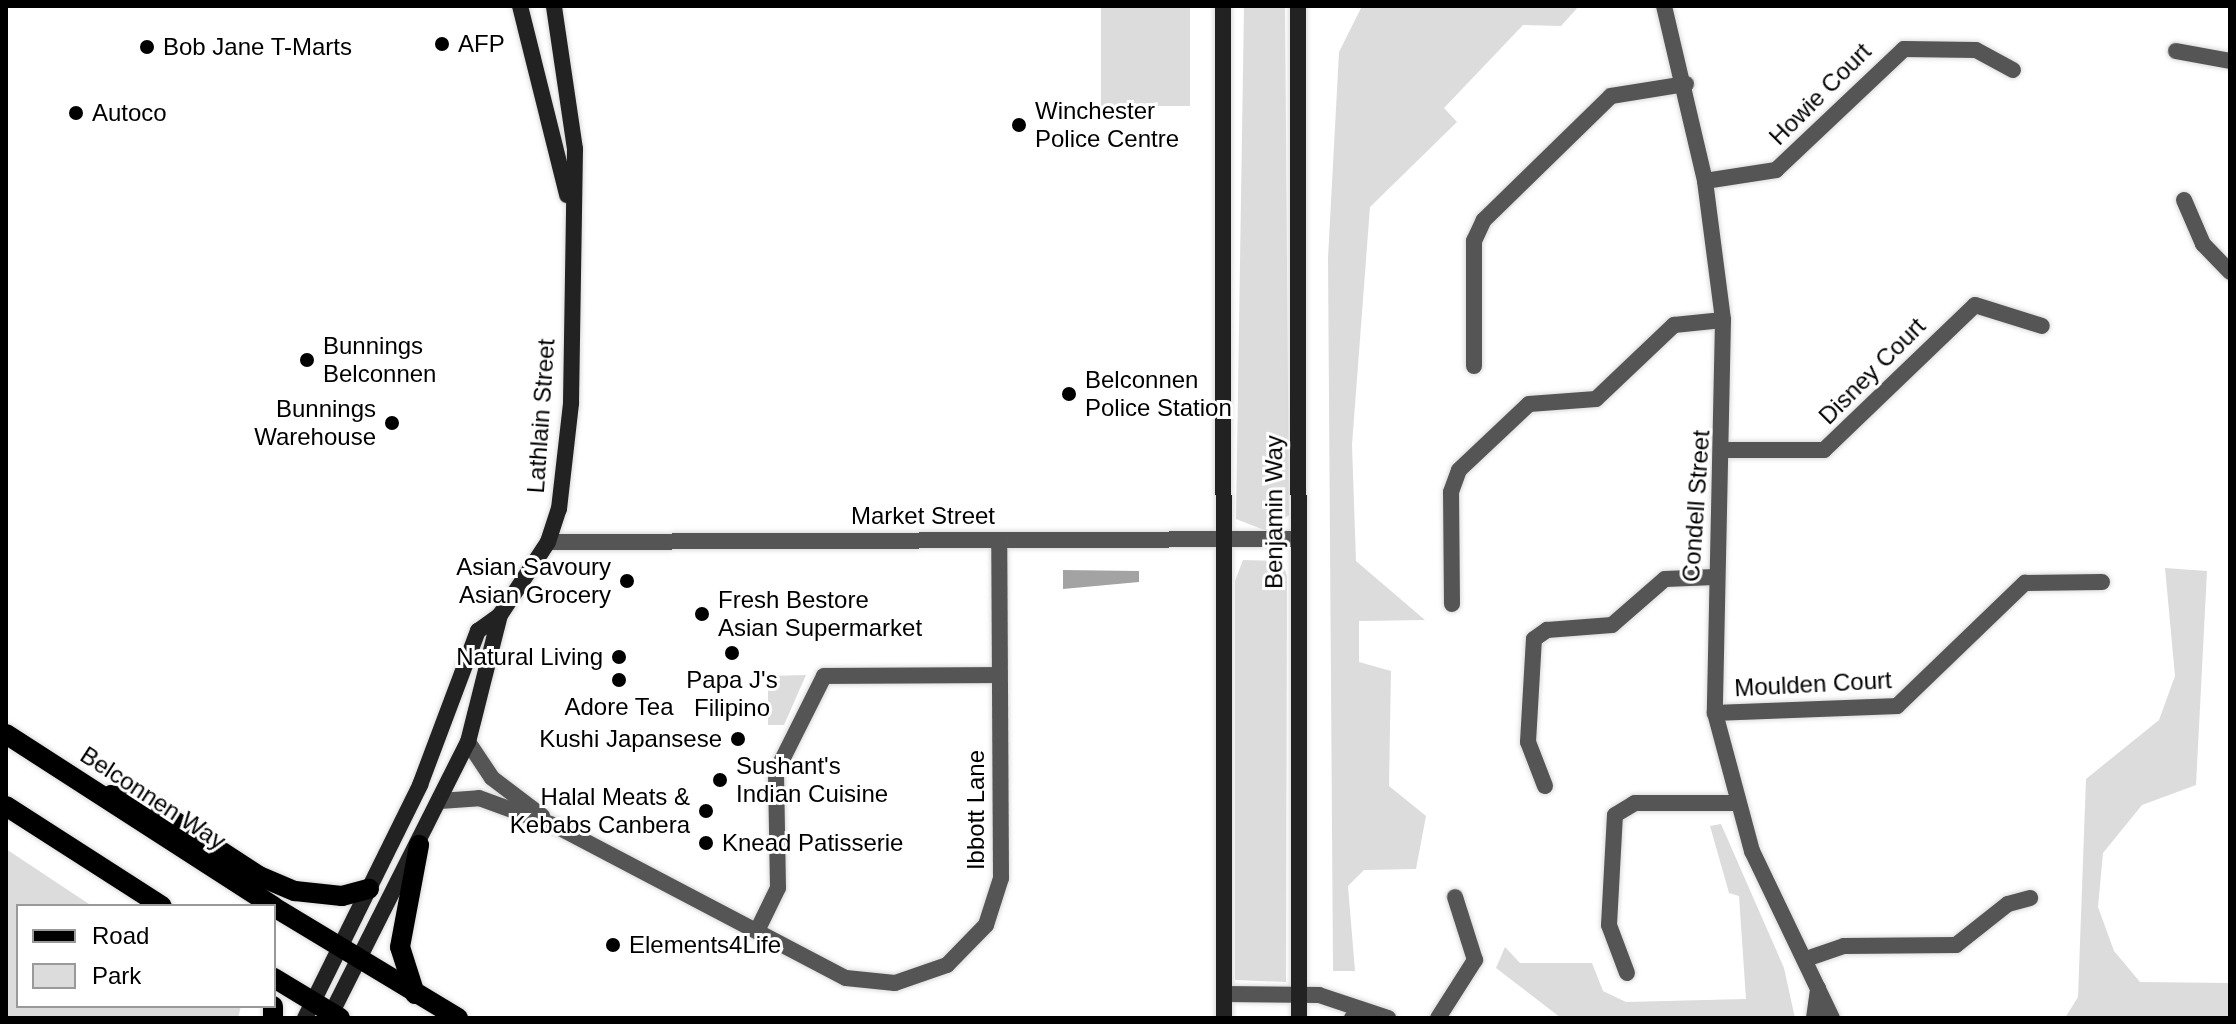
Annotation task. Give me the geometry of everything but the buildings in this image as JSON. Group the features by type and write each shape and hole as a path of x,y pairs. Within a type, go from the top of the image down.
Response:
{"main road":[{"name":"Lathlain Street","path":"520,6 569,204"},
{"name":"Lathlain Street","path":"334,1016 468,742 500,615 548,542 566,475 571,403 569,204 575,149 554,6"},
{"name":"Benjamin Way","path":"1223,6 1224,1018"},
{"name":"Benjamin Way","path":"1298,6 1299,1018"},
{"name":"Lathlain Street","path":"309,1010 420,785 478,631 500,615"},
{"name":"Belconnen Way","path":"6,734 271,904"},
{"path":"91,790 150,805 259,876 295,891 342,896 369,889"},
{"path":"6,806 159,904"},
{"path":"415,994 400,947 419,845"},
{"name":"Belconnen Way","path":"276,907 458,1018"},
{"path":"276,980 309,1010 334,1016"}],"street":[{"name":"Condell Street","path":"1670,8 1705,181 1723,320 1725,450 1715,577 1715,713 1736,803 1832,1018"},
{"name":"Howie Court","path":"1705,181 1776,170 1904,49 1976,50 2013,70"},
{"path":"2176,51 2230,61"},
{"path":"1474,366 1474,241 1484,220 1611,96 1686,84"},
{"path":"2184,200 2203,244 2230,272"},
{"name":"Disney Court","path":"1725,450 1824,450 1975,305 2042,326"},
{"path":"1452,604 1451,492 1459,470 1529,404 1598,399 1674,325 1723,320"},
{"name":"Market Street","path":"548,542 1298,539"},
{"name":"Ibbott Lane","path":"556,826 863,984 921,977 976,940 1001,878 999,540"},
{"path":"1545,786 1528,742 1534,639 1547,630 1612,625 1661,580 1715,577"},
{"name":"Moulden Court","path":"1715,713 1897,706 2021,585 2047,578 2102,582"},
{"path":"757,931 778,888 776,772 824,676 999,675"},
{"path":"468,742 492,778 556,826"},
{"path":"440,801 479,798 556,826"},
{"path":"1627,973 1609,925 1615,815 1635,803 1736,803"},
{"path":"1438,1018 1475,960 1455,897"},
{"path":"1806,959 1844,946 1956,945 2008,904 2030,898"},
{"path":"1814,1018 1818,988"},
{"path":"1224,994 1299,995 1352,1001 1387,1017"},
{"path":"1352,1018 1387,1017"}],"green space":[{"path":"1101,6 1190,6 1190,106 1101,106"},
{"path":"1244,6 1285,6 1289,515 1267,531 1236,519"},
{"path":"1362,6 1579,6 1561,26 1523,25 1444,108 1457,122 1370,207 1352,445 1356,561 1425,620 1359,621 1359,662 1391,671 1389,786 1426,816 1416,869 1364,870 1348,886 1355,971 1333,971 1328,258 1339,52"},
{"path":"1243,560 1282,561 1287,576 1286,982 1235,980 1235,581"},
{"path":"2165,568 2207,571 2196,785 2142,805 2103,853 2098,907 2114,951 2140,982 2230,983 2230,1017 2065,1018 2078,997 2086,779 2159,720 2175,676"},
{"path":"806,675 784,725 768,725 768,676"},
{"path":"1721,824 1784,968 1795,1018 1561,1018 1496,968 1505,947 1520,963 1592,963 1603,991 1626,1002 1746,999 1739,896 1729,893 1710,826"},
{"path":"6,849 89,904 16,904 16,1008 240,1008 238,1018 6,1018"}],"shaded area":[{"path":"1063,570 1139,571 1139,582 1063,589"}],"place":[{"name":"AFP","path":"442,44"},
{"name":"Bob Jane T-Marts","path":"147,47"},
{"name":"Autoco","path":"76,113"},
{"name":"Winchester Police Centre","path":"1019,125"},
{"name":"Bunnings Belconnen","path":"307,360"},
{"name":"Belconnen Police Station","path":"1069,394"},
{"name":"Bunnings Warehouse","path":"392,423"},
{"name":"Asian Savoury Asian Grocery","path":"627,581"},
{"name":"Fresh Bestore Asian Supermarket","path":"702,614"},
{"name":"Papa J's Filipino","path":"732,653"},
{"name":"Natural Living","path":"619,657"},
{"name":"Adore Tea","path":"619,680"},
{"name":"Kushi Japansese","path":"738,739"},
{"name":"Sushant's Indian Cuisine","path":"720,780"},
{"name":"Halal Meats & Kebabs Canbera","path":"706,811"},
{"name":"Knead Patisserie","path":"706,843"},
{"name":"Elements4Life","path":"613,945"}]}
